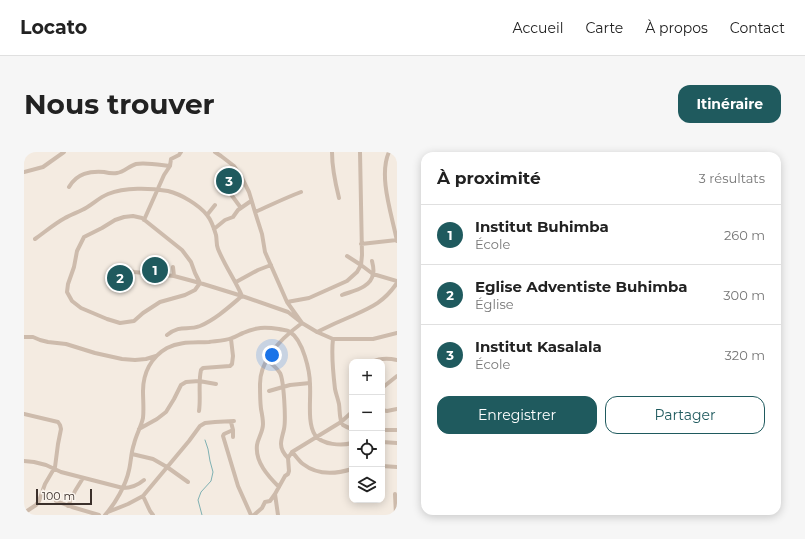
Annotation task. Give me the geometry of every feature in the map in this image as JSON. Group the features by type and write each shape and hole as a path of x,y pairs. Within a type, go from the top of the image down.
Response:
{"street":[{"path":"24,172 43,167 64,152"},
{"path":"144,220 164,175 170,166 171,159 181,152"},
{"path":"215,152 234,166 249,192 262,234 265,252 287,302 302,323"},
{"path":"332,152 334,180 339,198"},
{"path":"287,302 309,298 347,281 361,265 360,152"},
{"path":"361,244 397,240 387,194 385,174 389,152"},
{"path":"69,187 72,181 85,174 103,172 118,173 137,164 170,166"},
{"path":"35,239 66,217 82,210 108,194 138,189 170,192 182,196 197,205 207,215 216,235 218,250 242,296"},
{"path":"226,191 241,208"},
{"path":"255,212 301,192"},
{"path":"214,229 225,220 233,217 236,212 252,201"},
{"path":"207,215 215,205"},
{"path":"133,216 142,218 182,250 191,262 200,283 195,290 185,295 160,302 134,321 120,322 107,319 81,308 72,301 67,292 77,251 84,237 115,220 133,216"},
{"path":"317,332 366,310 381,300 392,290 397,282 373,274 347,256"},
{"path":"342,295 364,287 368,284 373,274 372,261"},
{"path":"236,282 271,265"},
{"path":"113,267 134,272 174,276 242,296 288,312 302,323 333,339 373,339 397,333"},
{"path":"173,267 174,276"},
{"path":"167,335 173,330 180,328 199,326 223,312 242,296"},
{"path":"279,487 264,471 257,451 263,424 260,379 267,360 279,342 302,323"},
{"path":"106,514 123,488 129,471 134,444 143,419 143,390 146,374 150,364 156,356 167,348 178,344 231,339 244,332 268,327 290,332 297,340 304,353 307,365 310,383 310,410 312,427 316,437 328,443 337,445 349,444"},
{"path":"24,337 33,337 48,342 66,344 122,359 135,360 156,356"},
{"path":"199,411 199,381 201,370 203,368 225,367 232,364 233,356 231,339"},
{"path":"333,339 333,369 341,422 349,428"},
{"path":"382,359 388,358 397,360"},
{"path":"233,430 224,434 223,436 238,486 253,515 262,508 265,502 270,501 284,476 288,474 289,471 288,458 283,452 281,444 285,425 282,377 280,372 267,360"},
{"path":"385,386 397,376"},
{"path":"139,430 166,412 182,385 186,382 199,381 216,384"},
{"path":"269,391 297,384 310,383"},
{"path":"385,411 397,409"},
{"path":"24,414 58,422 61,429 54,469 45,484 39,501 36,505 24,513"},
{"path":"288,458 292,452 341,422 349,415"},
{"path":"106,514 143,496 200,426 205,423 232,422 233,437"},
{"path":"385,430 397,430"},
{"path":"385,442 397,443"},
{"path":"292,452 302,464 311,469 324,473 349,470"},
{"path":"132,454 153,460 167,467 188,482"},
{"path":"24,461 40,464 61,472 123,488 132,487 144,480"},
{"path":"385,466 397,467"},
{"path":"68,506 83,478"},
{"path":"275,494 278,515"},
{"path":"395,494 396,515"},
{"path":"143,496 153,515"},
{"path":"56,501 99,515"}],"building":[{"path":"228,174 236,180 230,187 223,181"},
{"path":"234,184 239,188 235,194 229,190"},
{"path":"113,275 128,276 129,283 126,283 126,285 112,283"}],"waterway":[{"path":"202,515 198,500 201,492 211,481 213,472 205,440"}],"place":[{"name":"Institut Kasalala","path":"229,181"},
{"name":"Institut Buhimba","path":"155,270"},
{"name":"Eglise Adventiste Buhimba","path":"120,278"}]}
